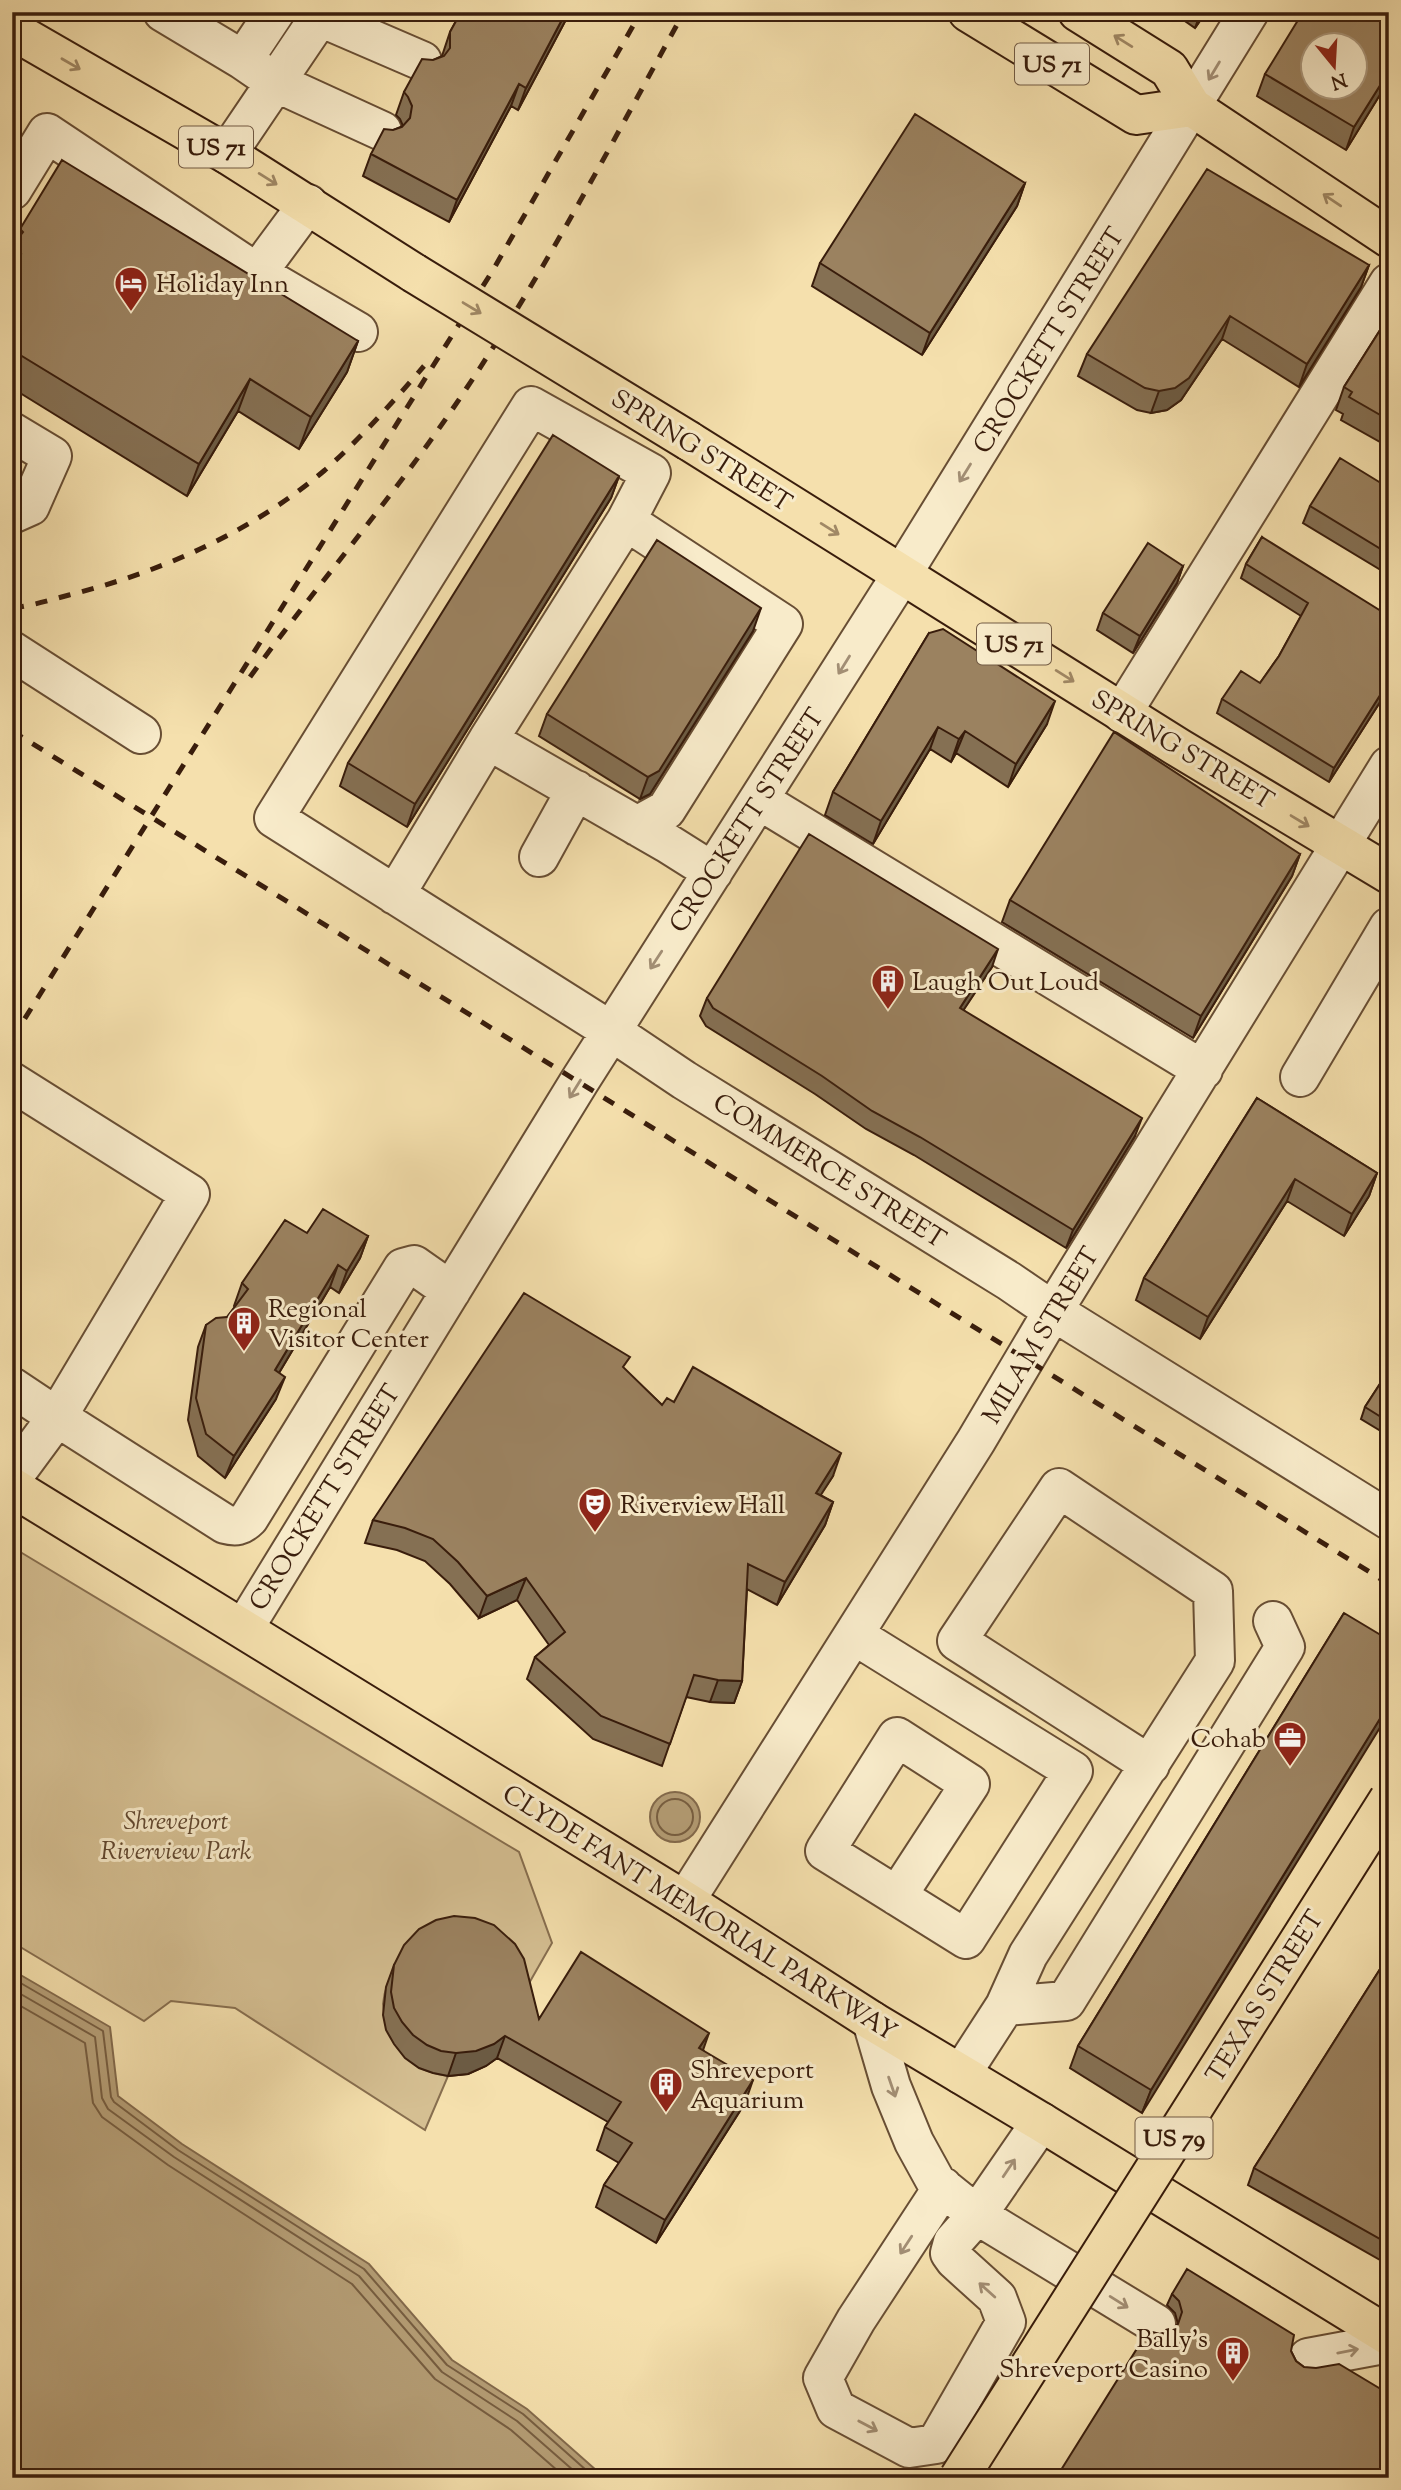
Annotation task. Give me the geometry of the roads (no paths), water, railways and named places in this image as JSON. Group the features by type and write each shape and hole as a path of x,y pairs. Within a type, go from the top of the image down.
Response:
{"main road":[{"name":"US 71","path":"968,12 1136,115 1192,107"},
{"name":"US 71","path":"1078,12 1169,69 1192,107 1389,238"},
{"name":"SPRING STREET","path":"12,30 227,154 1122,713 1389,874"},
{"name":"CLYDE FANT MEMORIAL PARKWAY","path":"12,1487 685,1901 872,2021 1389,2336"},
{"name":"TEXAS STREET","path":"959,2478 1389,1799"}],"street":[{"path":"12,20 17,12"},
{"path":"163,12 275,82 382,131"},
{"path":"243,60 275,12"},
{"name":"CROCKETT STREET","path":"244,1628 611,1031 902,574 1249,12"},
{"path":"227,154 322,15 422,61"},
{"path":"12,190 47,133 257,273 358,332"},
{"path":"34,156 92,190 146,197"},
{"path":"257,273 308,204"},
{"path":"1122,713 1389,283"},
{"name":"COMMERCE STREET","path":"626,521 651,473 531,406 274,818 684,1080 1389,1520"},
{"path":"12,432 52,456 30,506 12,514"},
{"path":"395,895 488,740 626,521 783,624 666,810 637,826"},
{"path":"12,651 141,734"},
{"path":"488,740 713,872"},
{"name":"MILAM STREET","path":"685,1901 976,1441 1053,1311 1389,766"},
{"path":"539,857 576,790"},
{"path":"759,800 1203,1070"},
{"path":"1300,1077 1389,927"},
{"path":"12,1083 190,1194 57,1417 12,1478"},
{"path":"12,1387 225,1524 234,1527 243,1525 249,1518 402,1269 414,1265 451,1290"},
{"path":"961,2074 1005,2006 1028,1955 1150,1765 1215,1661 1213,1591 1059,1489 957,1641 1150,1765"},
{"path":"1005,2006 1066,2001 1285,1647 1273,1621"},
{"path":"854,1635 1073,1771 966,1939 897,1896"},
{"path":"872,2021 891,2086 914,2142 936,2182 977,2215 1156,2324"},
{"path":"943,2187 856,2320 823,2378 836,2409 909,2448 936,2444 1006,2322 997,2298 950,2253 953,2242 977,2215 1041,2122"},
{"path":"1308,2358 1389,2343"}],"water":[{"path":"675,1792 693,1799 700,1817 693,1835 675,1842 657,1835 650,1817 657,1799"},
{"path":"12,1970 110,2027 118,2096 182,2144 369,2264 452,2360 527,2409 605,2478 12,2478"}],"railway":[{"path":"12,1039 493,270 641,12"},
{"path":"250,677 414,463 466,389 552,250 684,12"},
{"path":"12,608 48,601 138,574 171,562 236,531 297,492 325,470 376,420 424,366"},
{"path":"12,731 1389,1584"}],"place":[{"name":"Holiday Inn","path":"131,313"},
{"name":"Laugh Out Loud","path":"888,1011"},
{"name":"Regional Visitor Center","path":"244,1353"},
{"name":"Riverview Hall","path":"595,1534"},
{"name":"Cohab","path":"1290,1768"},
{"name":"Shreveport Aquarium","path":"666,2114"},
{"name":"Bally's Shreveport Casino","path":"1233,2383"}],"park label":[{"name":"Shreveport Riverview Park","path":"176,1835"}]}
